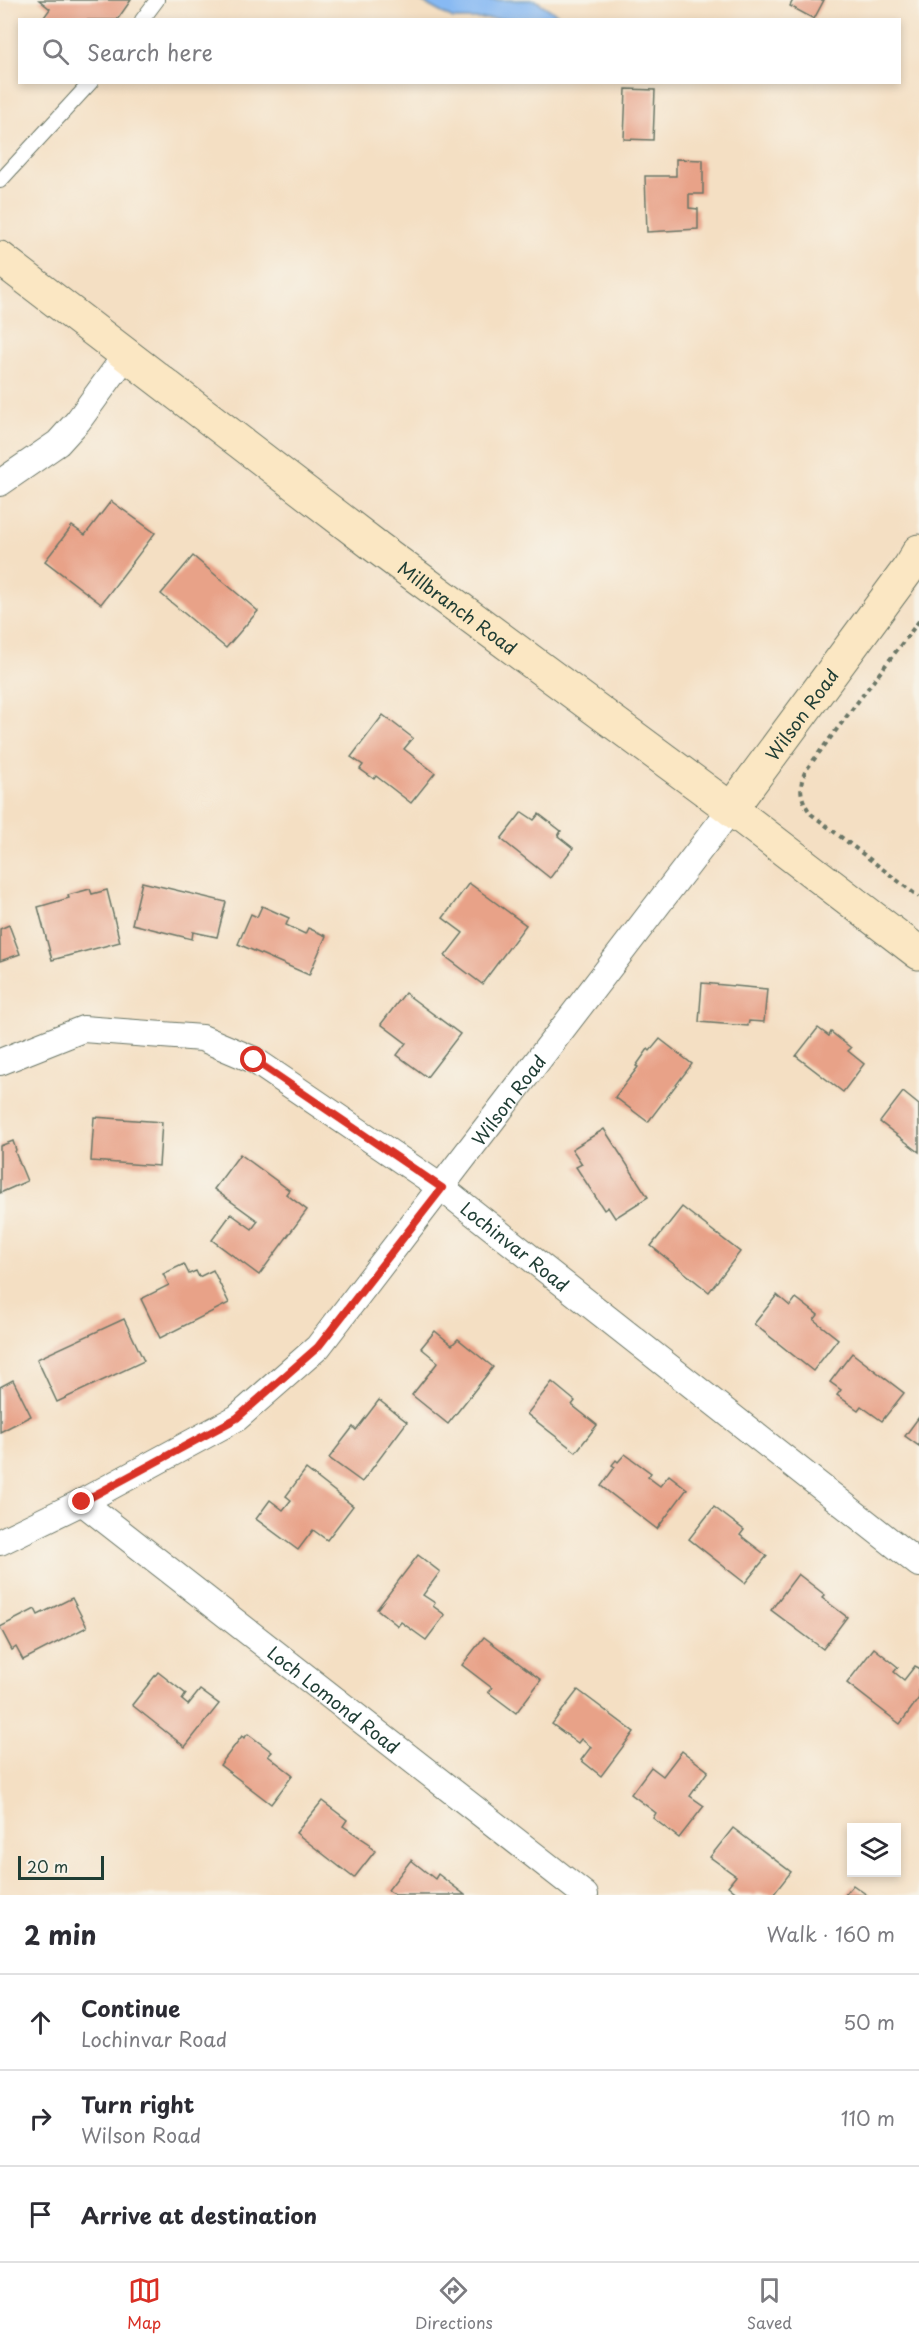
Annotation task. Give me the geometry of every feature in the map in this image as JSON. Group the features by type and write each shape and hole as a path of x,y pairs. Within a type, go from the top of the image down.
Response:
{"main road":[{"name":"Millbranch Road","path":"0,258 378,548 731,809 919,953"},
{"name":"Wilson Road","path":"731,809 909,568 919,551"}],"street":[{"path":"0,483 58,443 78,421 126,355"},
{"name":"Wilson Road","path":"0,1542 82,1502 237,1418 318,1347 731,809"},
{"name":"Lochinvar Road","path":"0,1062 83,1029 202,1038 254,1060 442,1188 919,1564"},
{"name":"Loch Lomond Road","path":"82,1502 585,1895"}],"lane":[{"path":"144,18 157,0"},
{"path":"0,181 89,84"}],"path":[{"path":"919,621 800,781 801,795 811,813 919,897"}],"water":[{"path":"418,0 535,0 559,18 451,18"}],"building":[{"path":"39,0 131,0 118,18 43,18 50,9"},
{"path":"793,0 824,0 815,18 790,6"},
{"path":"626,89 655,90 653,140 624,139"},
{"path":"676,159 703,160 703,194 689,194 689,208 698,209 698,229 647,232 645,176 676,176"},
{"path":"111,501 155,533 101,604 45,561 72,526 85,535"},
{"path":"193,556 258,611 226,648 161,594"},
{"path":"383,715 413,738 404,749 435,773 411,803 376,776 374,779 360,769 363,765 351,757"},
{"path":"522,812 534,820 539,814 561,831 558,836 573,848 550,878 501,839"},
{"path":"142,882 226,902 217,937 193,932 192,939 132,924"},
{"path":"469,883 526,925 482,984 445,956 463,933 443,918"},
{"path":"90,889 92,894 107,890 120,942 52,960 38,907"},
{"path":"262,906 289,918 286,925 305,934 308,928 326,936 309,975 238,944 251,914 257,917"},
{"path":"9,925 20,954 0,961 0,929"},
{"path":"702,983 767,989 764,1022 749,1021 748,1026 699,1022"},
{"path":"405,993 460,1034 427,1077 397,1055 406,1043 381,1024"},
{"path":"818,1028 829,1036 831,1032 851,1048 848,1051 864,1064 843,1092 796,1056"},
{"path":"660,1039 692,1064 648,1122 615,1097 638,1067 636,1066 648,1049 650,1051"},
{"path":"903,1092 919,1105 919,1152 880,1122"},
{"path":"94,1117 162,1122 159,1166 91,1161"},
{"path":"604,1129 648,1197 615,1218 608,1207 604,1210 576,1167 582,1164 572,1149"},
{"path":"13,1141 27,1181 0,1193 0,1146"},
{"path":"240,1154 289,1190 286,1194 307,1210 259,1275 212,1240 231,1214 252,1229 258,1221 214,1189"},
{"path":"682,1207 740,1252 709,1292 651,1246"},
{"path":"184,1264 189,1274 196,1271 199,1277 213,1270 229,1303 160,1338 141,1299 169,1285 163,1274"},
{"path":"777,1295 790,1306 796,1298 818,1315 814,1320 838,1339 813,1371 754,1324"},
{"path":"124,1319 144,1361 57,1402 37,1359"},
{"path":"435,1331 452,1345 458,1339 493,1367 448,1424 412,1395 438,1362 421,1348"},
{"path":"852,1353 904,1393 882,1421 861,1406 858,1410 837,1395 841,1390 830,1382"},
{"path":"13,1380 31,1416 0,1432 0,1387"},
{"path":"552,1382 575,1401 572,1405 597,1425 576,1452 527,1414"},
{"path":"379,1400 407,1422 362,1482 329,1458 353,1427 356,1430"},
{"path":"919,1417 919,1446 905,1436"},
{"path":"625,1454 651,1473 648,1477 660,1486 669,1475 687,1489 657,1529 601,1486 615,1467 612,1465"},
{"path":"306,1469 353,1506 327,1540 313,1530 298,1550 256,1519 270,1500 283,1510 291,1500 286,1496"},
{"path":"714,1507 744,1530 740,1535 767,1556 745,1583 689,1539"},
{"path":"418,1555 440,1572 423,1595 435,1603 433,1606 445,1615 426,1640 401,1622 398,1626 377,1609"},
{"path":"798,1574 825,1595 822,1598 847,1617 823,1649 771,1610"},
{"path":"72,1598 87,1627 23,1660 16,1647 12,1650 0,1627 35,1609 38,1615"},
{"path":"484,1637 541,1680 516,1713 488,1692 492,1688 462,1665"},
{"path":"874,1648 898,1667 894,1672 904,1680 915,1666 919,1668 919,1698 900,1724 847,1683"},
{"path":"158,1672 186,1694 182,1700 188,1705 200,1690 219,1704 185,1747 132,1705"},
{"path":"578,1690 634,1732 601,1776 581,1760 591,1747 581,1739 578,1743 552,1724"},
{"path":"248,1734 272,1752 268,1756 293,1775 271,1804 220,1765 242,1736 244,1738"},
{"path":"682,1751 708,1771 690,1796 704,1806 679,1838 653,1818 656,1813 631,1794 651,1767 663,1776"},
{"path":"322,1801 347,1820 343,1826 370,1844 369,1846 375,1851 354,1878 296,1833"},
{"path":"733,1828 791,1872 773,1895 757,1893 756,1895 739,1895 728,1886 736,1876 710,1857"},
{"path":"411,1860 435,1879 438,1874 465,1895 395,1895 388,1890"},
{"path":"853,1885 867,1895 845,1895"}],"route":[{"path":"82,1502 237,1418 318,1347 442,1188 254,1060"}]}
